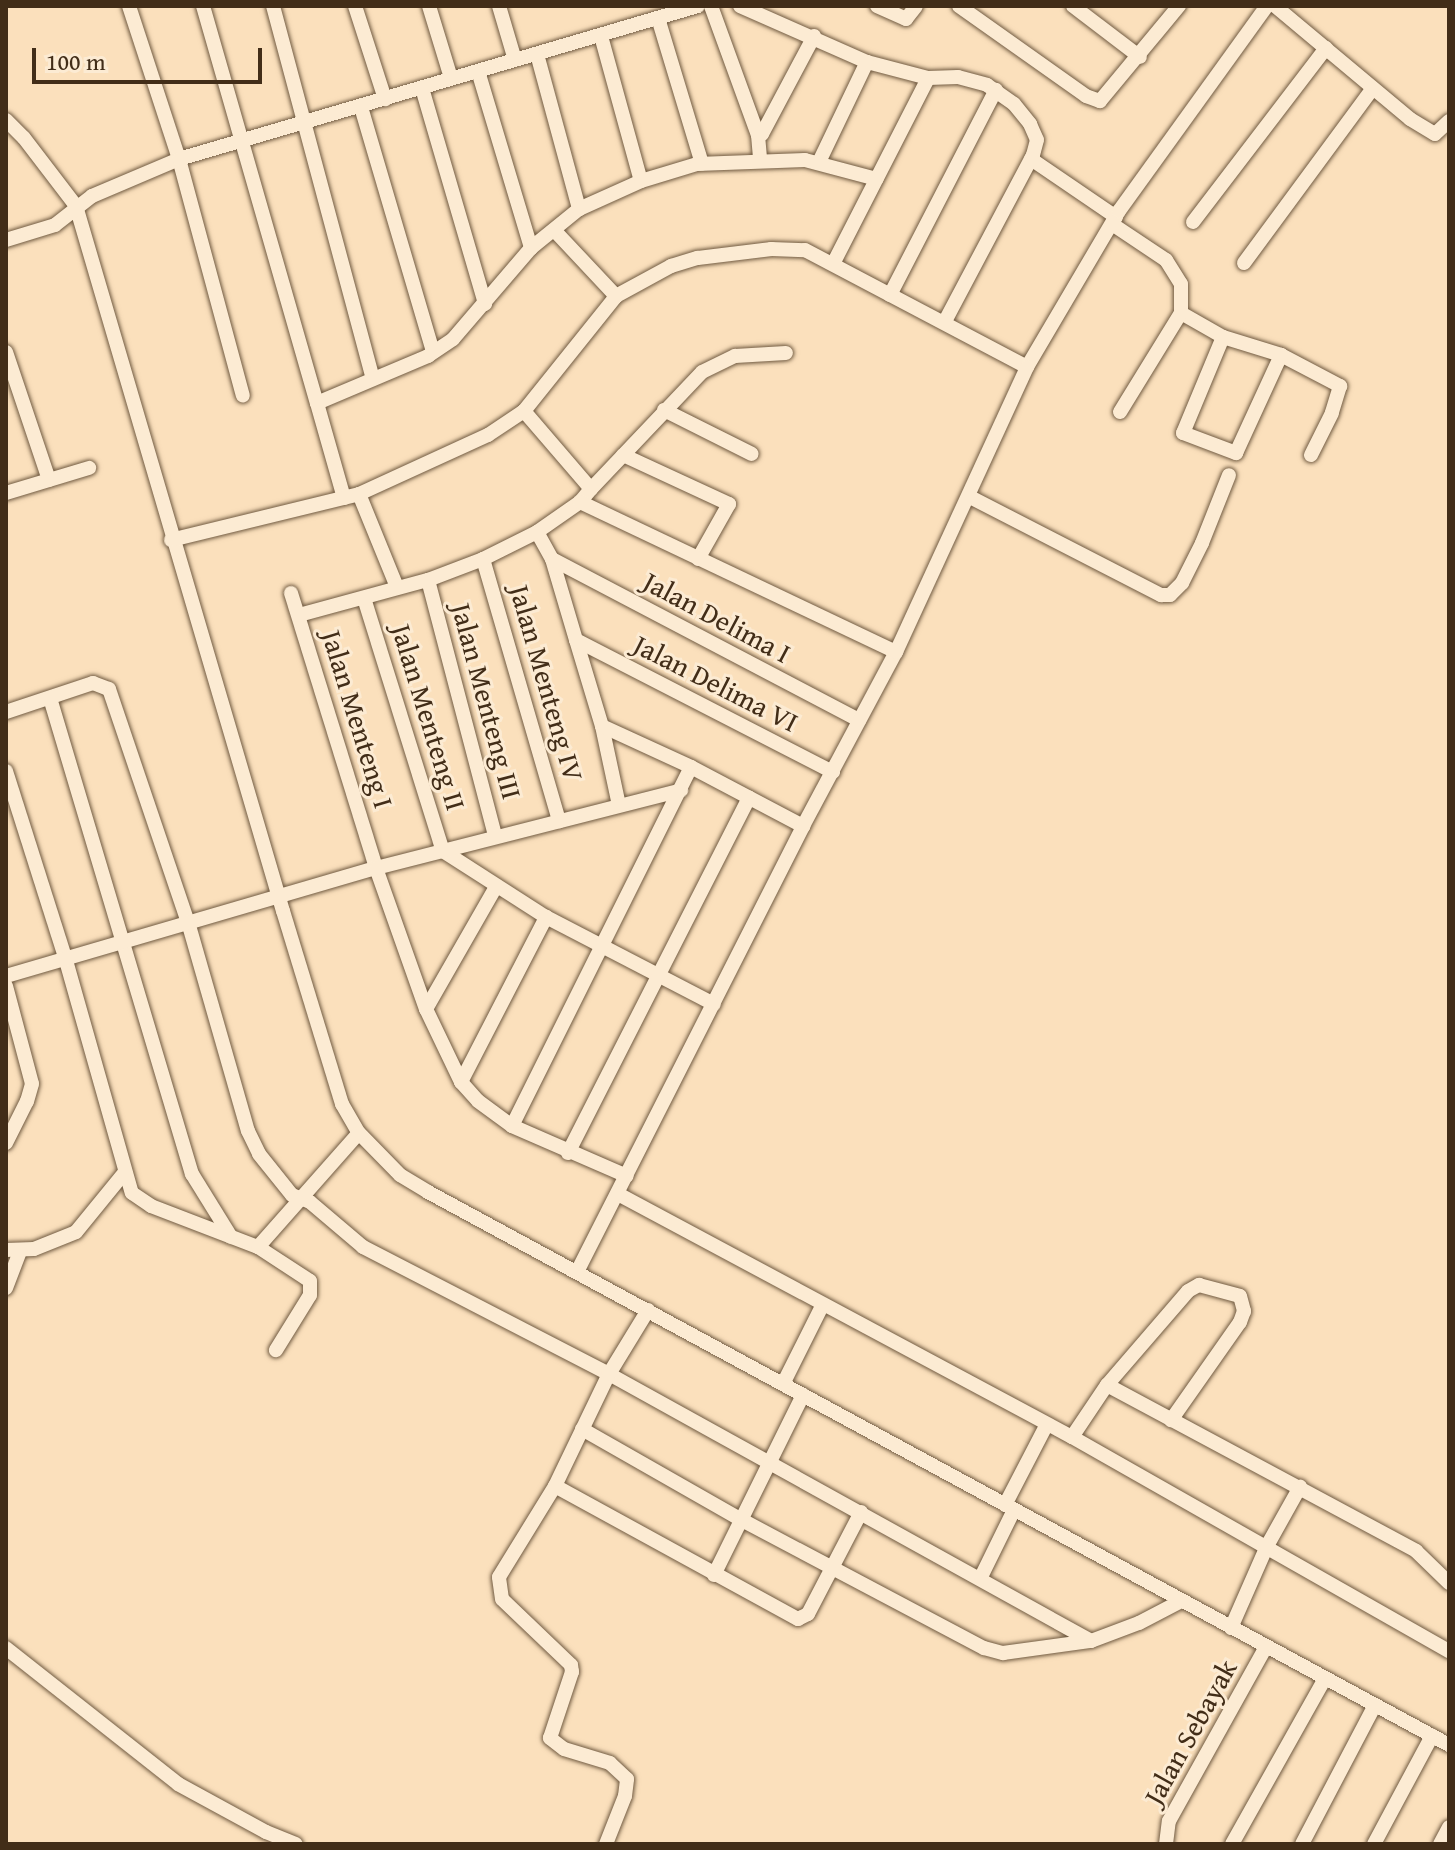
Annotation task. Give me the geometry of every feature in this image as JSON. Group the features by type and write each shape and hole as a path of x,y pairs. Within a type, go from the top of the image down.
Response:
{"street":[{"path":"129,6 179,159 243,396"},
{"path":"203,6 344,498"},
{"path":"273,6 373,379"},
{"path":"355,6 385,99"},
{"path":"429,6 451,78"},
{"path":"499,6 515,60"},
{"path":"6,240 55,225 76,206 179,159 307,124 451,78 698,6"},
{"path":"711,6 758,135 760,159"},
{"path":"740,6 814,36 867,62 928,78 958,77 996,90 1014,104 1035,133 1036,147 1031,159 945,321"},
{"path":"877,6 906,19 916,6"},
{"path":"959,6 1091,99 1100,101 1140,57 1172,8"},
{"path":"1073,6 1140,57"},
{"path":"578,1270 803,826 896,652 970,497 1027,367 1141,178 1267,6"},
{"path":"1275,6 1392,106 1449,145"},
{"path":"658,18 702,164"},
{"path":"601,36 641,181"},
{"path":"758,135 762,134 814,36"},
{"path":"1193,222 1326,48"},
{"path":"537,54 579,209"},
{"path":"819,162 867,62"},
{"path":"478,71 531,248"},
{"path":"833,264 928,78"},
{"path":"422,88 485,304"},
{"path":"1244,263 1373,88"},
{"path":"890,295 996,90"},
{"path":"361,107 433,352"},
{"path":"6,120 24,138 76,206 171,540 342,1104 359,1133 400,1175 1449,1745"},
{"path":"1435,134 1449,121"},
{"path":"317,403 433,352 453,339 531,248 579,209 641,181 702,164 760,159 819,162 877,179"},
{"path":"1031,159 1116,217 1166,260 1181,284 1181,313 1120,412"},
{"path":"554,230 616,296"},
{"path":"171,540 359,494 488,435 524,411 616,296 671,266 735,251 805,250 945,321 1027,367"},
{"path":"1181,313 1223,337 1281,355 1340,386 1332,413 1311,455"},
{"path":"1223,337 1183,432 1236,453 1281,355"},
{"path":"6,352 49,480"},
{"path":"299,615 428,580 483,559 537,532 580,502 664,410 713,364 735,356 786,353"},
{"path":"664,410 752,454"},
{"path":"524,411 591,489"},
{"path":"623,455 729,504 698,559"},
{"path":"6,493 89,468"},
{"path":"970,497 1161,595 1170,595 1182,583 1202,543 1229,475"},
{"path":"359,494 397,587"},
{"path":"580,502 896,652"},
{"path":"537,532 552,559 602,726 619,805"},
{"name":"Jalan Menteng IV","path":"483,559 559,821"},
{"name":"Jalan Delima I","path":"552,559 859,720"},
{"name":"Jalan Menteng III","path":"428,580 495,835"},
{"name":"Jalan Menteng I","path":"291,593 375,864 426,1009 461,1082"},
{"name":"Jalan Menteng II","path":"364,598 443,851"},
{"name":"Jalan Delima VI","path":"576,640 833,772"},
{"path":"6,712 93,683 109,689 188,922 253,1143 292,1195 303,1198 363,1247 609,1374 981,1577 1091,1641"},
{"path":"50,698 192,1174 232,1238"},
{"path":"602,726 691,767 803,826"},
{"path":"512,1126 691,767"},
{"path":"6,771 65,957 132,1193 140,1201 258,1247 310,1281 312,1287 276,1350"},
{"path":"6,976 375,864 443,851 495,835 681,790"},
{"path":"568,1153 749,797"},
{"path":"443,851 546,917 714,1004"},
{"path":"426,1009 496,887"},
{"path":"546,917 461,1082 478,1101 512,1126 568,1153 627,1176"},
{"path":"6,986 32,1084 6,1143"},
{"path":"258,1247 359,1133"},
{"path":"6,1288 13,1251 57,1242 76,1232 125,1172"},
{"path":"618,1194 1046,1426 1072,1437 1449,1651"},
{"path":"1072,1437 1107,1385 1188,1291 1199,1285 1240,1296 1244,1303 1240,1322 1171,1420"},
{"path":"783,1384 823,1304"},
{"path":"606,1844 625,1796 627,1779 610,1763 564,1749 550,1738 572,1672 571,1665 502,1599 499,1577 555,1486 609,1374 648,1310"},
{"path":"1107,1385 1416,1551 1449,1583"},
{"path":"714,1575 803,1395"},
{"path":"981,1577 1046,1426"},
{"path":"582,1429 740,1519 984,1648 1003,1653 1091,1641 1139,1623 1181,1601"},
{"path":"555,1486 798,1619 808,1614 861,1512"},
{"path":"1231,1628 1267,1546 1300,1487"},
{"name":"Jalan Sebayak","path":"1166,1844 1169,1821 1266,1647"},
{"path":"6,1648 178,1784 266,1832 296,1844"},
{"path":"1232,1844 1325,1678"},
{"path":"1302,1844 1375,1705"},
{"path":"1374,1844 1432,1736"},
{"path":"1440,1844 1449,1827"}]}
